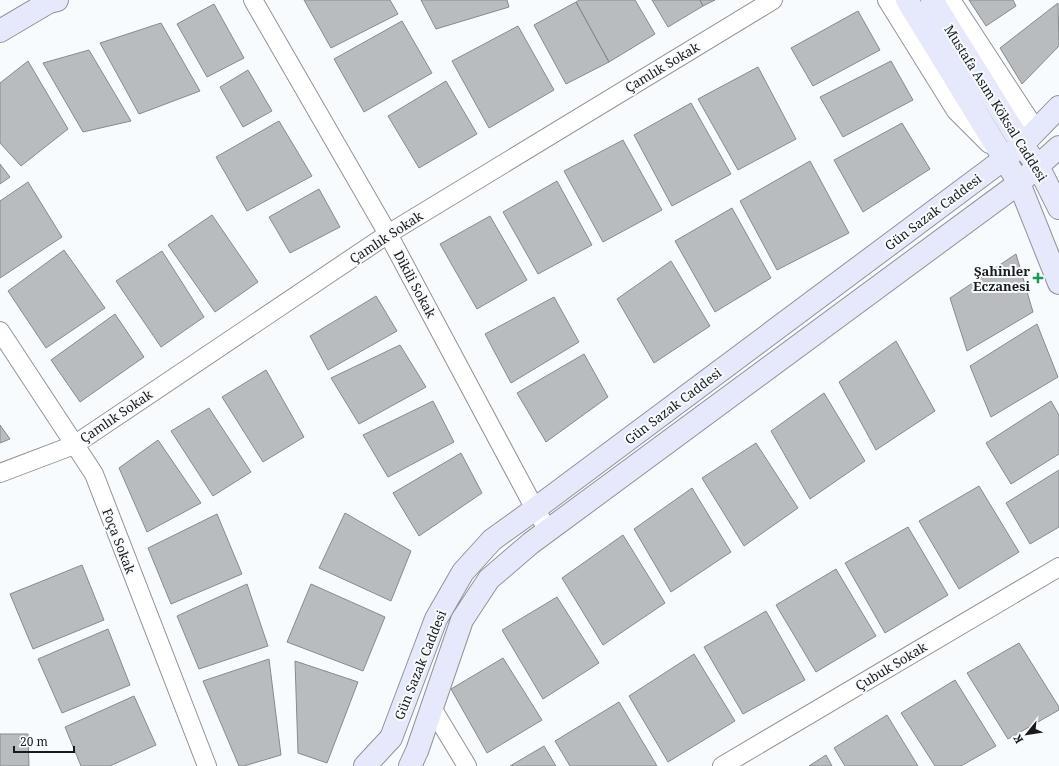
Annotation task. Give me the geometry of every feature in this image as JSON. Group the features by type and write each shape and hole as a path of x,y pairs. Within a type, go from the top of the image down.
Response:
{"main road":[{"path":"0,31 48,2 57,0"},
{"name":"Mustafa Asım Köksal Caddesi","path":"907,0 1019,183 1059,283"},
{"name":"Mustafa Asım Köksal Caddesi","path":"932,0 1029,138 1038,166 1059,208"},
{"name":"Gün Sazak Caddesi","path":"365,766 391,738 436,619 463,572 492,540 1004,159 1029,138 1059,107"},
{"name":"Gün Sazak Caddesi","path":"410,766 417,751 462,620 489,579 531,542 1019,183 1059,146"}],"street":[{"name":"Dikili Sokak","path":"253,0 388,234 535,509 548,530"},
{"name":"Çamlık Sokak","path":"0,473 74,444 388,234 773,0"},
{"name":"Mustafa Asım Köksal Caddesi","path":"887,0 956,111 1004,159"},
{"name":"Mustafa Asım Köksal Caddesi","path":"951,0 1029,138"},
{"name":"Foça Sokak","path":"0,331 94,474 207,766"},
{"name":"Çubuk Sokak","path":"722,766 1059,567"},
{"path":"432,708 467,766"}],"building":[{"path":"304,0 390,0 398,14 331,48"},
{"path":"421,0 507,0 509,7 436,29"},
{"path":"579,0 635,0 655,34 609,62 576,2"},
{"path":"652,0 700,0 703,6 668,27"},
{"path":"700,0 715,0 703,6"},
{"path":"969,0 1013,0 1016,6 986,26"},
{"path":"576,2 609,62 566,84 534,25"},
{"path":"1058,3 1059,46 1022,84 1000,48"},
{"path":"214,4 244,58 207,77 177,24"},
{"path":"858,11 880,50 813,86 791,48"},
{"path":"402,21 432,73 364,112 334,59"},
{"path":"161,23 200,91 139,114 100,43"},
{"path":"518,26 554,90 489,128 452,61"},
{"path":"89,50 131,121 83,132 43,63"},
{"path":"28,61 68,129 21,166 0,143 0,83"},
{"path":"891,61 913,100 843,137 820,97"},
{"path":"758,67 796,139 738,170 698,99"},
{"path":"248,70 272,111 243,127 220,87"},
{"path":"446,81 477,134 419,168 388,116"},
{"path":"691,103 731,174 672,206 634,135"},
{"path":"279,121 312,176 247,211 216,157"},
{"path":"902,123 930,169 863,212 834,160"},
{"path":"623,140 662,210 603,242 564,171"},
{"path":"810,161 849,233 777,270 740,201"},
{"path":"0,164 10,177 0,184"},
{"path":"557,181 592,245 538,274 503,212"},
{"path":"28,182 62,237 0,278 0,201"},
{"path":"319,189 340,227 290,253 269,217"},
{"path":"732,208 771,278 715,312 675,241"},
{"path":"212,215 258,282 215,312 168,245"},
{"path":"490,216 527,280 477,309 440,244"},
{"path":"64,250 105,308 46,348 8,291"},
{"path":"162,251 204,317 161,347 116,281"},
{"path":"1016,254 1033,312 967,351 950,298"},
{"path":"671,261 710,326 654,363 617,299"},
{"path":"376,296 397,331 328,370 310,336"},
{"path":"554,297 579,342 511,383 485,334"},
{"path":"115,314 144,357 80,402 51,360"},
{"path":"1037,324 1058,377 991,417 970,366"},
{"path":"896,341 935,411 876,450 839,382"},
{"path":"400,345 426,387 359,424 331,378"},
{"path":"584,354 608,397 546,442 517,393"},
{"path":"266,370 304,437 263,462 222,397"},
{"path":"824,393 865,461 810,499 771,431"},
{"path":"433,401 454,442 388,477 363,435"},
{"path":"1051,401 1059,415 1059,454 1011,484 986,443"},
{"path":"209,408 251,472 213,496 171,431"},
{"path":"0,425 10,439 0,443"},
{"path":"158,440 201,503 147,532 119,468"},
{"path":"756,443 798,508 744,546 702,478"},
{"path":"461,453 482,493 419,536 393,493"},
{"path":"1059,470 1059,527 1030,544 1006,503"},
{"path":"979,486 1019,552 959,589 919,521"},
{"path":"692,488 731,552 671,592 634,529"},
{"path":"345,513 411,551 391,601 319,568"},
{"path":"217,514 242,574 171,604 148,548"},
{"path":"908,527 948,595 885,633 845,563"},
{"path":"623,535 665,603 603,645 562,578"},
{"path":"82,565 104,620 33,649 10,594"},
{"path":"836,569 876,636 816,672 776,605"},
{"path":"247,584 268,646 199,669 177,616"},
{"path":"311,584 385,617 363,671 287,642"},
{"path":"557,597 599,663 543,699 502,630"},
{"path":"766,611 805,680 743,714 704,647"},
{"path":"108,629 130,685 62,713 38,659"},
{"path":"1019,643 1059,707 1059,710 1008,739 967,673"},
{"path":"694,654 735,721 668,762 629,696"},
{"path":"503,658 542,720 487,753 451,689"},
{"path":"269,659 281,755 244,766 239,766 203,681"},
{"path":"295,661 358,682 327,763 298,753"},
{"path":"955,680 996,746 961,766 935,766 901,713"},
{"path":"134,696 156,745 110,766 81,766 65,727"},
{"path":"619,702 657,766 570,766 555,741"},
{"path":"887,715 918,766 845,766 834,748"},
{"path":"0,734 28,734 29,766 0,766"},
{"path":"544,746 556,766 510,766"},
{"path":"826,755 832,766 809,766"}],"place":[{"name":"Şahinler Eczanesi","path":"1038,278"}]}
